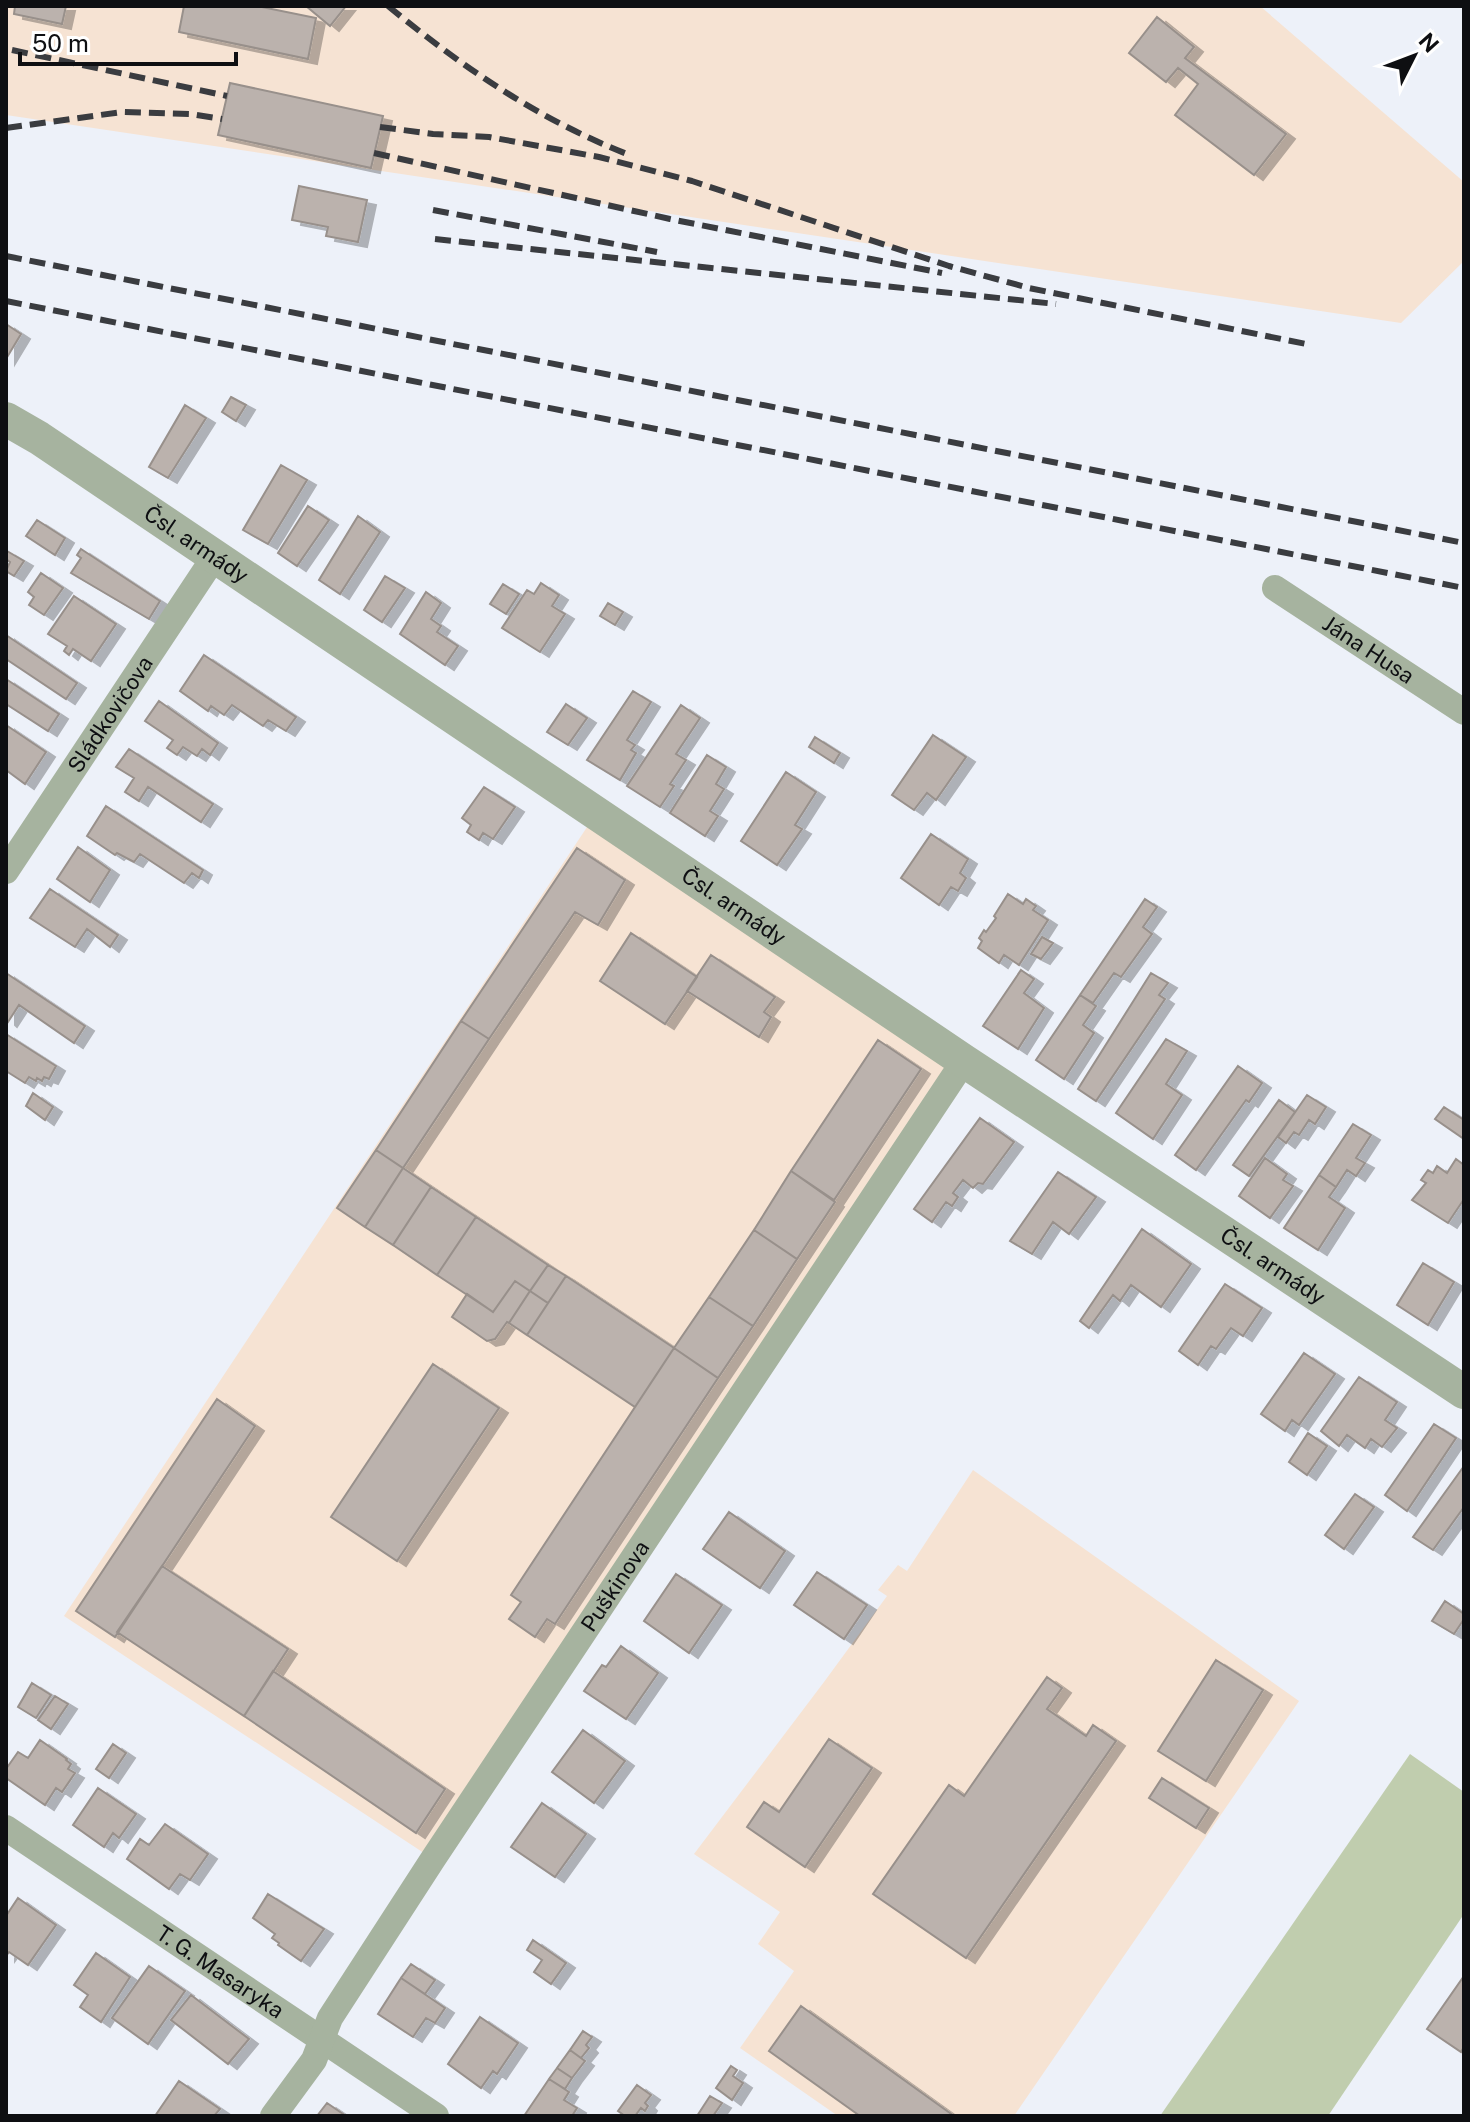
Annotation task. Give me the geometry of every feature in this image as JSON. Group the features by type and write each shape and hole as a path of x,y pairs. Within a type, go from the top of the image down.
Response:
{"street":[{"name":"Čsl. armády","path":"6,419 39,438 964,1061 1464,1392"},
{"name":"Sládkovičova","path":"6,871 215,556"},
{"name":"Jána Husa","path":"1275,588 1464,712"},
{"name":"Puškinova","path":"273,2116 314,2060 330,2018 407,1899 964,1061"},
{"name":"T. G. Masaryka","path":"6,1828 436,2116"}],"shaded area":[{"path":"6,6 1260,6 1464,182 1464,261 1401,323 6,115"},
{"path":"597,812 964,1061 433,1859 64,1616"},
{"path":"973,1470 1299,1701 1014,2116 838,2116 740,2048 794,1971 758,1944 780,1912 694,1854 887,1596 878,1590 898,1565 907,1571"}],"green space":[{"path":"1410,1754 1464,1792 1464,1914 1328,2116 1160,2116"}],"building":[{"path":"15,6 66,6 62,24 14,14"},
{"path":"184,6 257,6 316,18 308,59 179,32"},
{"path":"306,6 346,6 330,26"},
{"path":"1157,17 1194,47 1185,58 1286,134 1254,175 1175,115 1198,84 1178,68 1166,82 1129,53"},
{"path":"230,83 383,116 371,168 218,135"},
{"path":"299,186 367,200 358,242 326,236 328,227 292,220"},
{"path":"6,324 21,334 6,359"},
{"path":"231,397 246,405 236,421 222,412"},
{"path":"185,405 206,418 168,478 149,467"},
{"path":"281,465 307,480 268,544 243,530"},
{"path":"308,506 329,520 297,566 278,553"},
{"path":"358,516 380,532 340,594 319,580"},
{"path":"37,520 65,538 55,555 26,536"},
{"path":"81,549 160,601 149,619 71,573 81,558 77,555"},
{"path":"7,551 24,561 14,576 6,571 10,562 6,559"},
{"path":"41,573 63,588 44,615 29,605 34,597 28,592"},
{"path":"385,576 405,588 382,622 364,610"},
{"path":"541,583 559,595 552,606 565,614 540,652 502,628 527,590 534,594"},
{"path":"503,584 519,594 506,614 490,604"},
{"path":"426,592 441,603 431,619 441,626 437,632 458,646 445,665 400,634"},
{"path":"74,596 116,624 91,661 73,649 69,655 64,651 67,646 48,634"},
{"path":"608,603 623,612 615,625 600,616"},
{"path":"6,635 77,683 66,699 6,659"},
{"path":"204,655 296,717 286,731 268,720 263,726 232,705 224,715 211,706 208,711 180,691"},
{"path":"6,679 59,714 48,731 6,704"},
{"path":"633,691 651,702 627,740 635,745 631,750 636,753 620,780 587,760"},
{"path":"159,701 218,743 210,755 202,749 197,756 183,747 177,755 167,748 173,740 145,721"},
{"path":"566,704 587,718 568,745 547,732"},
{"path":"681,705 700,718 676,754 686,760 660,807 627,786"},
{"path":"6,725 46,752 25,784 6,770"},
{"path":"933,735 966,757 936,800 927,793 914,810 892,795"},
{"path":"815,737 840,753 834,763 809,747"},
{"path":"129,749 213,804 201,822 148,787 139,801 125,792 134,778 116,767"},
{"path":"707,755 726,767 716,784 724,789 710,811 718,816 705,836 670,813"},
{"path":"786,772 816,792 795,825 802,829 777,865 741,841"},
{"path":"484,787 515,807 493,839 483,833 479,840 467,832 471,825 462,818"},
{"path":"106,806 203,870 199,878 192,873 184,883 140,854 134,862 117,853 115,855 87,836"},
{"path":"931,834 968,859 960,873 966,878 958,891 951,887 939,905 901,878"},
{"path":"78,847 110,870 90,902 57,879"},
{"path":"577,848 625,880 598,925 575,912 489,1039 461,1021"},
{"path":"50,889 118,935 110,947 87,929 75,947 30,918"},
{"path":"1008,894 1023,904 1026,899 1036,906 1033,910 1048,920 1019,965 1004,955 999,963 978,948 982,941 979,938 996,918 994,916"},
{"path":"1145,899 1157,907 1143,927 1152,934 1121,977 1114,973 1093,1003 1080,995"},
{"path":"631,933 697,977 665,1024 600,981"},
{"path":"1042,937 1053,943 1041,959 1031,954"},
{"path":"711,955 775,997 764,1012 771,1017 759,1037 687,991"},
{"path":"1021,970 1034,979 1024,993 1044,1008 1018,1049 983,1026"},
{"path":"6,973 85,1026 74,1043 19,1005 8,1022 6,1020"},
{"path":"1151,973 1168,983 1159,995 1165,999 1096,1101 1078,1089"},
{"path":"1080,995 1096,1006 1083,1025 1094,1033 1064,1079 1036,1060"},
{"path":"461,1021 489,1039 403,1168 376,1150"},
{"path":"6,1034 56,1066 49,1079 44,1077 42,1081 37,1078 36,1081 29,1077 25,1083 6,1071"},
{"path":"1166,1039 1187,1051 1166,1084 1182,1095 1153,1139 1116,1113"},
{"path":"878,1040 921,1069 834,1200 791,1171"},
{"path":"1238,1066 1262,1083 1249,1102 1246,1100 1196,1170 1175,1155"},
{"path":"33,1093 53,1107 45,1120 26,1106"},
{"path":"1307,1095 1326,1107 1315,1124 1309,1120 1299,1135 1294,1132 1286,1143 1278,1137"},
{"path":"1279,1100 1295,1112 1249,1176 1233,1165"},
{"path":"1444,1107 1464,1120 1464,1139 1435,1119"},
{"path":"980,1118 1014,1142 983,1184 978,1183 973,1188 963,1180 953,1193 958,1197 952,1206 946,1202 932,1222 914,1209"},
{"path":"1353,1124 1371,1135 1356,1158 1365,1163 1356,1176 1347,1170 1336,1187 1319,1175"},
{"path":"376,1150 403,1168 365,1227 337,1208"},
{"path":"1265,1158 1287,1174 1283,1180 1293,1186 1270,1218 1239,1196"},
{"path":"1456,1159 1464,1165 1464,1199 1448,1223 1412,1200 1426,1183 1421,1180 1428,1170 1433,1173 1437,1166 1447,1173"},
{"path":"403,1168 431,1187 393,1245 365,1227"},
{"path":"791,1171 835,1202 797,1259 754,1230"},
{"path":"1058,1172 1096,1197 1069,1234 1053,1222 1032,1254 1010,1241"},
{"path":"1319,1175 1336,1187 1329,1197 1345,1208 1318,1250 1284,1228"},
{"path":"431,1187 476,1217 437,1275 393,1245"},
{"path":"476,1217 548,1265 530,1291 515,1281 493,1312 437,1275"},
{"path":"1142,1229 1191,1264 1161,1307 1131,1285 1120,1301 1113,1295 1089,1328 1080,1321"},
{"path":"754,1230 797,1259 753,1326 709,1297"},
{"path":"1423,1263 1454,1282 1428,1325 1397,1305"},
{"path":"548,1265 566,1276 548,1303 530,1291"},
{"path":"566,1276 674,1348 635,1407 527,1335"},
{"path":"515,1281 530,1291 495,1339 487,1341 452,1317 467,1294 493,1312"},
{"path":"1225,1284 1262,1308 1243,1336 1231,1328 1216,1349 1211,1346 1198,1365 1179,1351"},
{"path":"530,1291 548,1303 527,1335 509,1323"},
{"path":"709,1297 753,1326 718,1378 674,1348"},
{"path":"674,1348 718,1378 555,1624 547,1619 535,1637 509,1619 521,1602 511,1595"},
{"path":"1304,1353 1335,1374 1299,1425 1292,1420 1285,1431 1261,1414"},
{"path":"433,1364 499,1408 397,1561 331,1517"},
{"path":"1359,1377 1397,1402 1385,1420 1397,1428 1382,1447 1371,1439 1365,1448 1347,1435 1339,1446 1321,1431"},
{"path":"217,1399 255,1426 115,1637 76,1611"},
{"path":"1434,1424 1456,1438 1407,1511 1385,1495"},
{"path":"1308,1433 1327,1446 1307,1475 1289,1462"},
{"path":"1464,1466 1464,1507 1433,1550 1413,1537"},
{"path":"1355,1494 1374,1507 1344,1549 1325,1535"},
{"path":"729,1512 785,1551 760,1588 703,1549"},
{"path":"162,1566 288,1649 244,1716 117,1632"},
{"path":"817,1572 867,1605 844,1639 794,1605"},
{"path":"676,1574 722,1605 689,1653 644,1621"},
{"path":"1445,1601 1464,1614 1454,1634 1432,1621"},
{"path":"621,1646 658,1673 626,1719 584,1691 602,1665 606,1667"},
{"path":"1216,1660 1263,1690 1206,1781 1158,1751"},
{"path":"273,1671 445,1789 416,1833 244,1716"},
{"path":"1047,1677 1062,1688 1047,1709 1086,1736 1093,1725 1116,1741 966,1958 873,1894 949,1785 964,1796"},
{"path":"32,1683 51,1695 36,1718 18,1707"},
{"path":"55,1696 68,1704 51,1729 38,1720"},
{"path":"583,1730 625,1761 594,1803 552,1772"},
{"path":"829,1739 872,1768 805,1867 747,1827 764,1802 779,1812"},
{"path":"40,1740 67,1759 71,1764 68,1769 75,1773 62,1792 56,1788 45,1805 6,1778 6,1769 18,1752 28,1758"},
{"path":"113,1744 126,1753 109,1778 96,1769"},
{"path":"1162,1778 1209,1808 1196,1828 1149,1798"},
{"path":"98,1788 136,1814 119,1838 113,1833 104,1847 73,1825"},
{"path":"542,1803 586,1834 555,1877 511,1847"},
{"path":"165,1824 208,1854 190,1880 180,1874 169,1889 127,1859 140,1839 149,1845"},
{"path":"268,1894 324,1929 301,1961 278,1945 272,1938 275,1934 253,1918"},
{"path":"18,1898 56,1925 28,1965 9,1952 6,1956 6,1916"},
{"path":"533,1940 566,1963 551,1984 534,1972 542,1960 527,1950"},
{"path":"96,1953 130,1977 101,2022 80,2007 88,1995 74,1985"},
{"path":"411,1964 435,1980 425,1994 401,1978"},
{"path":"149,1966 185,1991 148,2044 112,2018"},
{"path":"1464,1976 1464,2047 1461,2052 1427,2029"},
{"path":"401,1978 445,2008 435,2023 426,2018 413,2037 378,2014"},
{"path":"191,1995 249,2039 228,2064 171,2020"},
{"path":"801,2006 954,2116 860,2116 769,2051"},
{"path":"480,2017 518,2043 497,2074 493,2071 481,2088 448,2064"},
{"path":"583,2031 592,2037 586,2045 589,2048 581,2058 570,2050"},
{"path":"570,2050 585,2061 572,2078 557,2068"},
{"path":"731,2066 737,2070 733,2076 743,2083 732,2100 716,2088"},
{"path":"557,2068 572,2078 565,2089 549,2079"},
{"path":"549,2079 569,2092 564,2100 577,2108 572,2116 524,2116"},
{"path":"179,2081 220,2109 214,2116 155,2116"},
{"path":"637,2085 651,2095 645,2103 648,2106 645,2111 641,2108 635,2116 625,2116 618,2111"},
{"path":"710,2096 722,2103 713,2116 697,2116"},
{"path":"327,2103 346,2116 317,2116"}],"railway":[{"path":"388,6 504,91 565,126 632,156"},
{"path":"12,50 227,96"},
{"path":"6,128 122,112 190,114 222,119"},
{"path":"380,127 489,137 599,157 692,181 949,266 1029,288 1306,344"},
{"path":"374,153 670,219 942,273"},
{"path":"433,210 657,252"},
{"path":"435,239 1056,304"},
{"path":"6,256 1464,543"},
{"path":"6,301 1464,588"}]}
